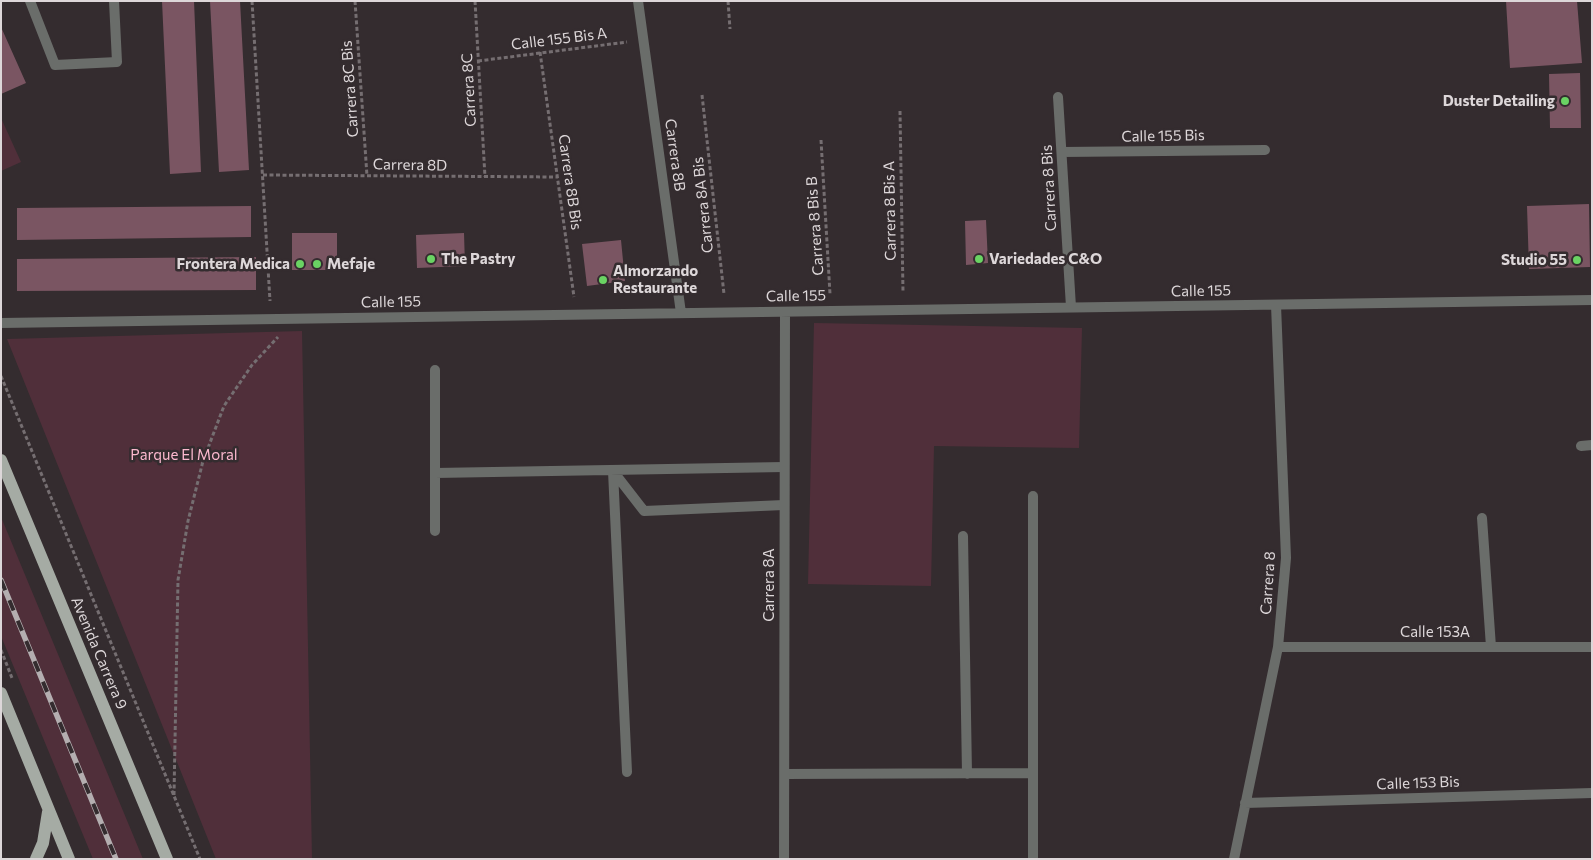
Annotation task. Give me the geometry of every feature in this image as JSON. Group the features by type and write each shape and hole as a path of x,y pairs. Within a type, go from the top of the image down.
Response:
{"main road":[{"name":"Avenida Carrera 9","path":"1,460 167,859"},
{"path":"1,694 48,812 69,859"},
{"path":"36,859 43,843 48,812"}],"street":[{"path":"30,1 54,65 117,62 114,1"},
{"name":"Carrera 8B","path":"638,1 681,313"},
{"name":"Carrera 8 Bis","path":"1058,96 1071,307"},
{"name":"Calle 155 Bis","path":"1062,152 1265,150"},
{"name":"Calle 155","path":"1,323 1592,300"},
{"name":"Carrera 8","path":"1234,859 1278,648 1286,558 1276,305"},
{"name":"Carrera 8A","path":"784,859 785,312"},
{"path":"435,370 435,531"},
{"path":"1581,446 1592,446"},
{"path":"435,473 784,468"},
{"path":"612,471 644,511 784,506"},
{"path":"612,471 627,772"},
{"path":"1033,496 1033,859"},
{"path":"1482,518 1491,647"},
{"path":"963,536 968,774"},
{"name":"Calle 153A","path":"1278,648 1592,647"},
{"path":"784,774 1033,773"},
{"name":"Calle 153 Bis","path":"1245,803 1592,793"}],"path":[{"path":"252,1 271,319"},
{"name":"Carrera 8C Bis","path":"355,1 368,176"},
{"name":"Carrera 8C","path":"475,1 485,177"},
{"path":"728,1 730,29"},
{"name":"Calle 155 Bis A","path":"478,61 643,40"},
{"name":"Carrera 8B Bis","path":"540,52 576,314"},
{"name":"Carrera 8A Bis","path":"702,95 726,312"},
{"name":"Carrera 8 Bis A","path":"900,111 903,310"},
{"name":"Carrera 8 Bis B","path":"821,140 832,311"},
{"name":"Carrera 8D","path":"263,175 558,177"},
{"path":"174,797 178,580 188,521 203,461 224,406 252,364 296,318"},
{"path":"1,376 200,859"}],"green space":[{"path":"1,118 21,162 1,171"},
{"path":"814,323 1082,328 1079,448 934,446 931,586 808,584"},
{"name":"Parque El Moral","path":"302,331 312,859 216,859 7,339"},
{"path":"1,517 143,859 93,859 1,636"}],"building":[{"path":"162,1 194,1 201,172 170,174"},
{"path":"210,1 240,1 249,170 219,172"},
{"path":"1506,1 1577,1 1582,63 1510,68"},
{"path":"1,27 26,83 1,94"},
{"name":"Duster Detailing","path":"1580,73 1581,128 1550,128 1549,74"},
{"path":"1589,204 1590,267 1529,269 1527,206"},
{"path":"251,206 251,237 17,240 17,208"},
{"path":"986,220 988,263 966,265 965,221"},
{"path":"292,233 337,233 337,270 292,270"},
{"path":"464,233 465,266 417,268 416,235"},
{"path":"621,240 625,281 587,286 582,244"},
{"path":"256,257 256,290 17,291 17,259"}],"railway":[{"path":"1,580 116,859"}],"place":[{"name":"Duster Detailing","path":"1565,101"},
{"name":"The Pastry","path":"431,259"},
{"name":"Variedades C&O","path":"979,259"},
{"name":"Studio 55","path":"1577,260"},
{"name":"Frontera Medica","path":"300,264"},
{"name":"Mefaje","path":"317,264"},
{"name":"Almorzando Restaurante","path":"603,280"}]}
